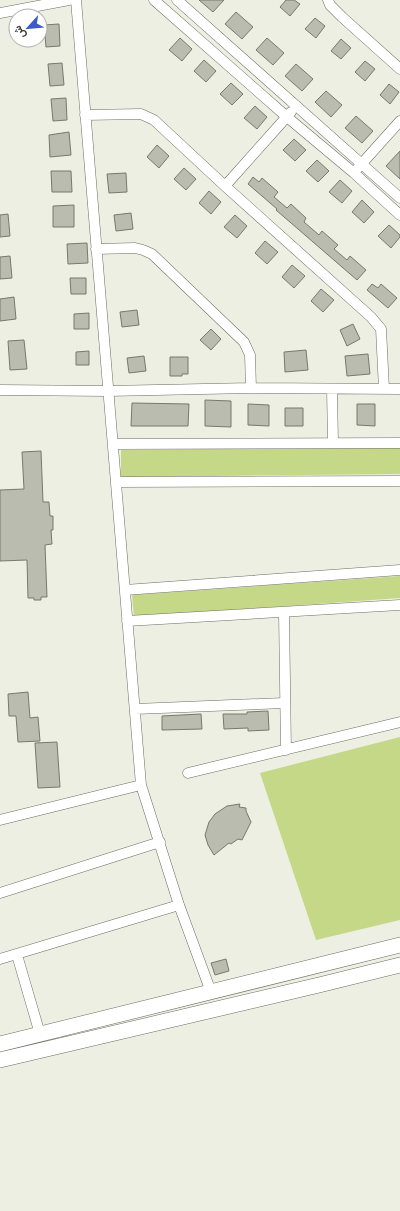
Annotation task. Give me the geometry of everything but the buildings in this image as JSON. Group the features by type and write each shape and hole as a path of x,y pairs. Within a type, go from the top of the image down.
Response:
{"highway":[{"path":"0,1044 400,945"},
{"path":"0,1060 400,965"},
{"path":"302,969 307,988"},
{"path":"211,992 211,1010"}],"street":[{"path":"0,14 69,0"},
{"path":"76,0 141,785 179,905 211,992"},
{"path":"154,0 354,173 400,216"},
{"path":"177,0 400,198"},
{"path":"328,0 342,17 400,69"},
{"path":"225,186 296,106"},
{"path":"85,115 141,114 154,120 371,317 382,329 384,389"},
{"path":"354,173 400,121"},
{"path":"96,249 135,248 152,254 244,342 250,355 251,388"},
{"path":"0,390 108,391 251,388 400,389"},
{"path":"332,389 333,443"},
{"path":"112,444 400,443"},
{"path":"116,482 400,481"},
{"path":"125,590 400,570"},
{"path":"127,622 400,605"},
{"path":"284,613 284,703 286,750"},
{"path":"135,709 284,703"},
{"path":"188,773 400,722"},
{"path":"0,820 141,785"},
{"path":"0,893 160,842"},
{"path":"0,959 179,905"},
{"path":"17,955 40,1034"}],"green space":[{"path":"400,447 400,474 121,477 121,450"},
{"path":"400,576 400,598 134,617 132,595"},
{"path":"400,737 400,920 316,940 260,773"}]}
